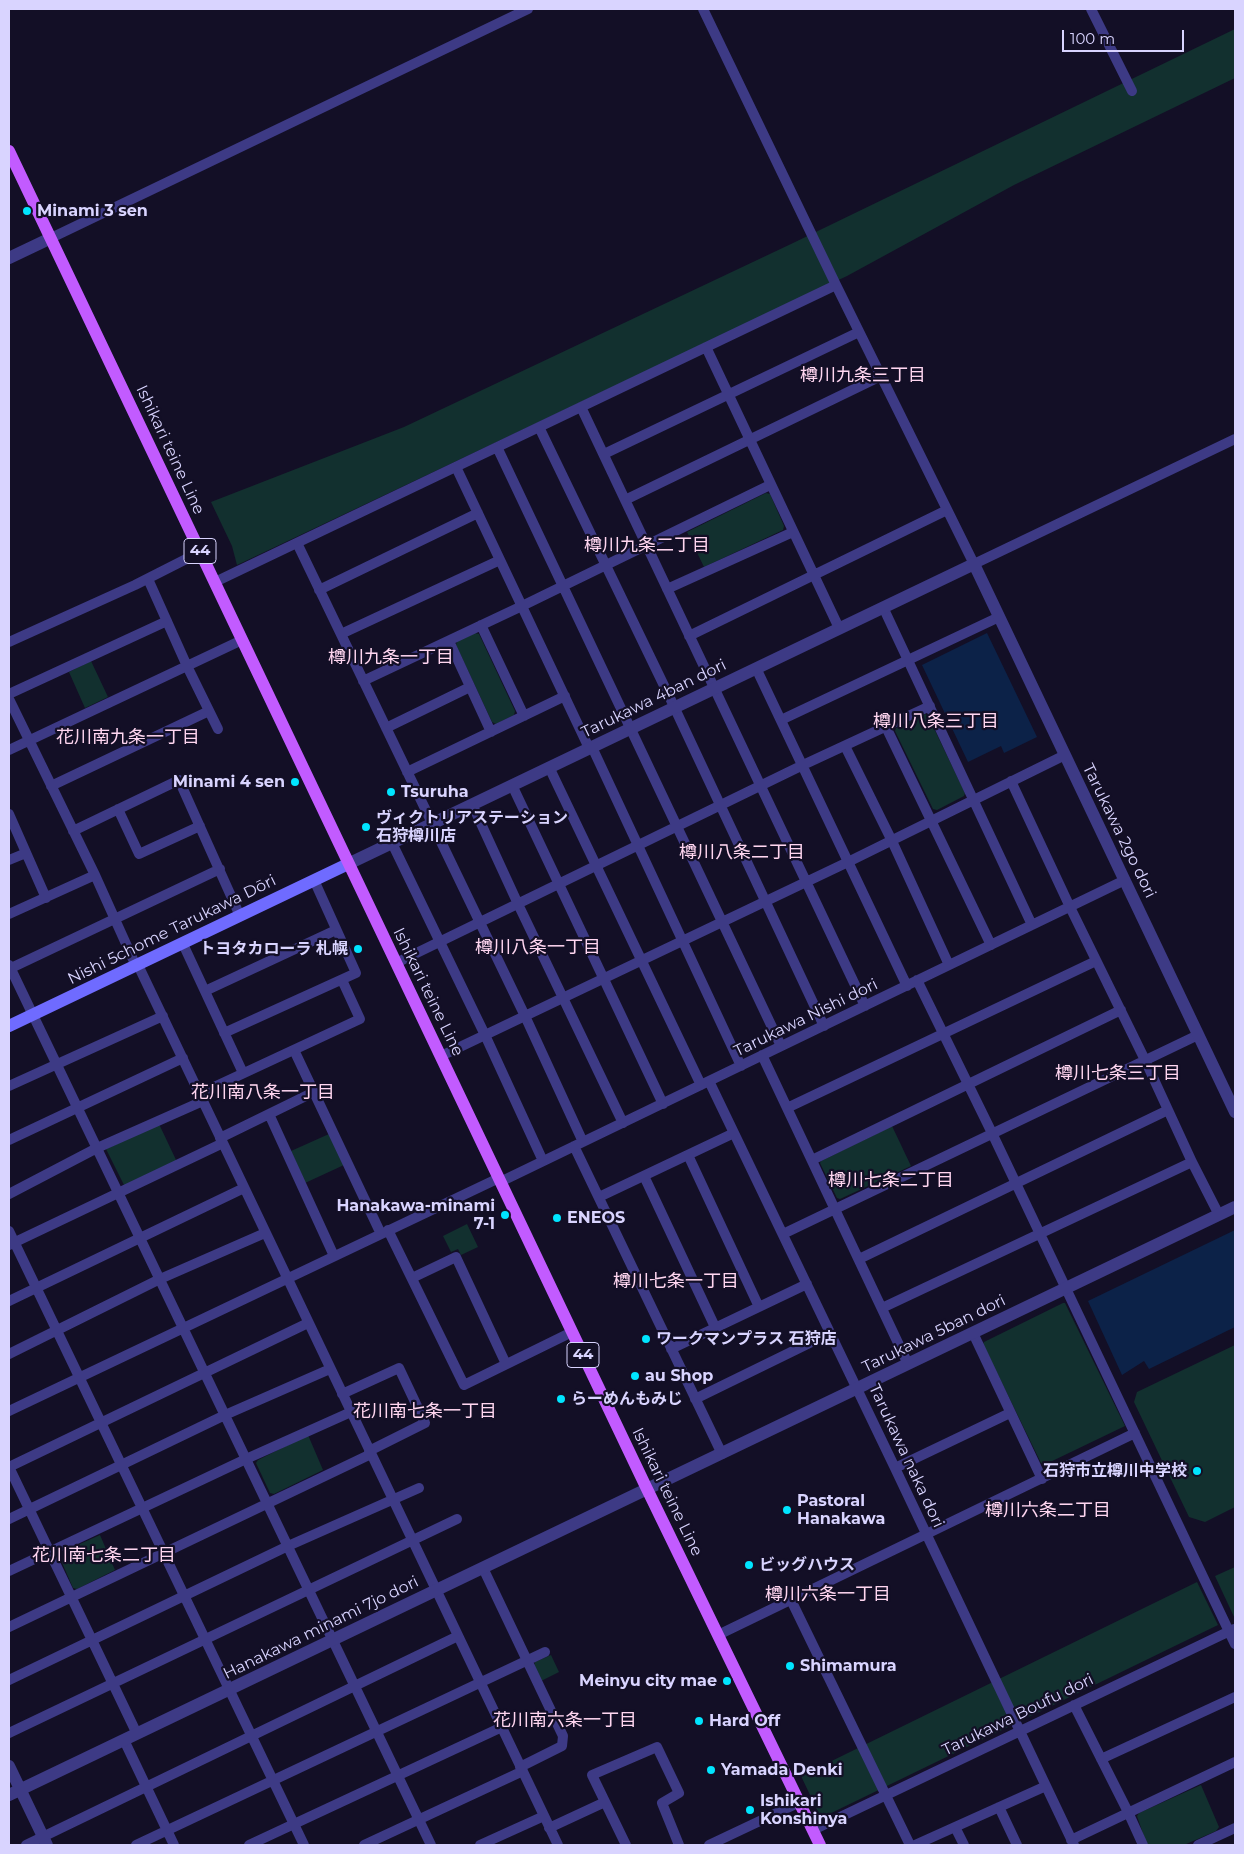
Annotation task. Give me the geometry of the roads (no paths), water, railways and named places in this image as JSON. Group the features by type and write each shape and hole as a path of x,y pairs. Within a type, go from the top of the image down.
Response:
{"main road":[{"name":"Ishikari teine Line","path":"9,151 647,1489 820,1845"},
{"name":"Nishi 5chome Tarukawa Dōri","path":"9,1026 348,864"}],"street":[{"path":"9,258 528,9"},
{"path":"703,9 836,285 974,564 1235,439"},
{"path":"1091,9 1132,92"},
{"path":"215,582 836,285"},
{"path":"604,454 859,332"},
{"path":"706,347 839,628"},
{"path":"625,500 881,376"},
{"path":"581,407 865,1006"},
{"path":"539,427 674,707 824,1026"},
{"path":"497,447 781,1046"},
{"path":"456,467 591,747 741,1066"},
{"path":"363,681 770,485"},
{"path":"689,636 814,577 947,510"},
{"path":"320,590 478,512"},
{"path":"667,590 792,532"},
{"path":"297,543 525,1016 579,1144 599,1197 722,1454"},
{"path":"9,642 148,579 200,552"},
{"path":"341,634 500,560"},
{"name":"Tarukawa 4ban dori","path":"348,864 974,564"},
{"name":"Tarukawa 2go dori","path":"974,564 1235,1112"},
{"path":"148,579 187,666 218,728"},
{"path":"883,607 1032,925"},
{"path":"781,720 999,617"},
{"path":"9,694 167,621"},
{"path":"481,625 524,716"},
{"path":"9,750 242,640"},
{"path":"449,641 491,732"},
{"path":"756,668 907,986"},
{"path":"386,728 470,687"},
{"path":"408,772 565,696"},
{"path":"9,699 163,1016 558,1845"},
{"path":"396,963 760,786 930,706"},
{"path":"51,786 210,711"},
{"path":"886,727 991,945"},
{"path":"845,746 892,840 949,965"},
{"path":"440,1056 848,862 1065,755"},
{"name":"Tarukawa naka dori","path":"549,767 642,960 705,1083 734,1133 1072,1842"},
{"path":"74,831 179,780 240,916"},
{"path":"1012,781 1070,907 1146,1060 1218,1216"},
{"path":"512,785 663,1104"},
{"path":"472,804 623,1123"},
{"path":"118,810 139,854 200,826"},
{"path":"9,814 46,898"},
{"path":"392,843 485,1035 543,1161"},
{"path":"9,860 26,853"},
{"path":"220,869 9,967 431,1845"},
{"path":"9,914 95,875"},
{"path":"224,1033 356,973 314,880"},
{"name":"Tarukawa Nishi dori","path":"9,1411 385,1232 579,1144 1125,880"},
{"path":"205,991 336,930"},
{"path":"183,944 243,1074"},
{"path":"787,1108 1096,961"},
{"path":"9,1194 243,1074 360,1019 342,980"},
{"path":"917,980 1232,1630 1235,1644"},
{"path":"812,1160 1121,1010"},
{"path":"9,1086 163,1016"},
{"path":"783,1234 1198,1035"},
{"path":"294,1050 385,1232 412,1278 464,1385 572,1332"},
{"path":"762,1055 908,1364"},
{"path":"9,1140 77,1106 182,1058"},
{"path":"12,1244 119,1194 314,1092"},
{"path":"859,1259 1168,1110"},
{"path":"269,1114 334,1256"},
{"path":"599,1197 734,1133"},
{"path":"688,1155 759,1307"},
{"path":"882,1308 1192,1162"},
{"path":"644,1176 715,1328"},
{"path":"9,1300 244,1188"},
{"name":"Tarukawa 5ban dori","path":"647,1489 1235,1207"},
{"path":"9,1231 12,1244 57,1330 250,1736 304,1845"},
{"path":"9,1354 160,1279 265,1233"},
{"path":"412,1278 456,1257 506,1364"},
{"path":"671,1348 807,1284"},
{"path":"137,1734 9,1467 308,1323"},
{"path":"695,1399 830,1333"},
{"path":"973,1333 1042,1479"},
{"path":"9,1627 268,1503 425,1424 399,1368 342,1394"},
{"path":"9,1519 225,1415 330,1369"},
{"path":"9,1571 246,1459 351,1412"},
{"path":"895,1468 1010,1413"},
{"path":"718,1635 1135,1433"},
{"path":"9,1680 288,1546 419,1488"},
{"name":"Hanakawa minami 7jo dori","path":"14,1793 647,1489"},
{"path":"9,1733 112,1682 309,1591 458,1519"},
{"path":"364,1845 522,1769 562,1746 564,1736 483,1568"},
{"path":"791,1600 910,1845"},
{"name":"Tarukawa Boufu dori","path":"813,1830 1232,1630"},
{"path":"26,1845 45,1841 146,1786 458,1636"},
{"path":"136,1845 545,1652"},
{"path":"1101,1759 1235,1697"},
{"path":"1074,1705 1143,1845"},
{"path":"249,1845 502,1727"},
{"path":"124,1740 174,1845"},
{"path":"626,1845 592,1775 657,1747 679,1793 662,1802 679,1845"},
{"path":"1072,1842 1128,1812 1235,1762"},
{"path":"9,1766 14,1793 45,1841"},
{"path":"915,1845 1046,1786"},
{"path":"549,1828 605,1802"},
{"path":"709,1845 800,1802"},
{"path":"999,1807 1017,1845"},
{"path":"480,1845 544,1816"},
{"path":"955,1827 964,1845"},
{"path":"1198,1845 1235,1828"}],"water":[{"path":"987,633 1037,737 1004,753 1001,746 968,762 922,665"},
{"path":"1235,1230 1235,1327 1149,1369 1144,1361 1122,1375 1088,1301"}],"place":[{"name":"Minami 3 sen","path":"27,211"},
{"name":"Minami 4 sen","path":"295,782"},
{"name":"Tsuruha","path":"391,792"},
{"name":"ヴィクトリアステーション 石狩樽川店","path":"366,827"},
{"name":"トヨタカローラ 札幌","path":"358,949"},
{"name":"Hanakawa-minami 7-1","path":"505,1215"},
{"name":"ENEOS","path":"557,1218"},
{"name":"ワークマンプラス 石狩店","path":"646,1339"},
{"name":"au Shop","path":"635,1376"},
{"name":"らーめんもみじ","path":"561,1399"},
{"name":"石狩市立樽川中学校","path":"1197,1471"},
{"name":"Pastoral Hanakawa","path":"787,1510"},
{"name":"ビッグハウス","path":"749,1565"},
{"name":"Shimamura","path":"790,1666"},
{"name":"Meinyu city mae","path":"727,1681"},
{"name":"Hard Off","path":"699,1721"},
{"name":"Yamada Denki","path":"711,1770"},
{"name":"Ishikari Konshinya","path":"750,1810"}],"district":[{"name":"樽川九条三丁目","path":"863,376"},
{"name":"樽川九条二丁目","path":"647,546"},
{"name":"樽川九条一丁目","path":"391,658"},
{"name":"樽川八条三丁目","path":"936,722"},
{"name":"花川南九条一丁目","path":"128,738"},
{"name":"樽川八条二丁目","path":"742,853"},
{"name":"樽川八条一丁目","path":"538,948"},
{"name":"樽川七条三丁目","path":"1118,1074"},
{"name":"花川南八条一丁目","path":"263,1093"},
{"name":"樽川七条二丁目","path":"891,1181"},
{"name":"樽川七条一丁目","path":"676,1282"},
{"name":"花川南七条一丁目","path":"425,1412"},
{"name":"樽川六条二丁目","path":"1048,1511"},
{"name":"花川南七条二丁目","path":"104,1556"},
{"name":"樽川六条一丁目","path":"828,1595"},
{"name":"花川南六条一丁目","path":"565,1721"}]}
